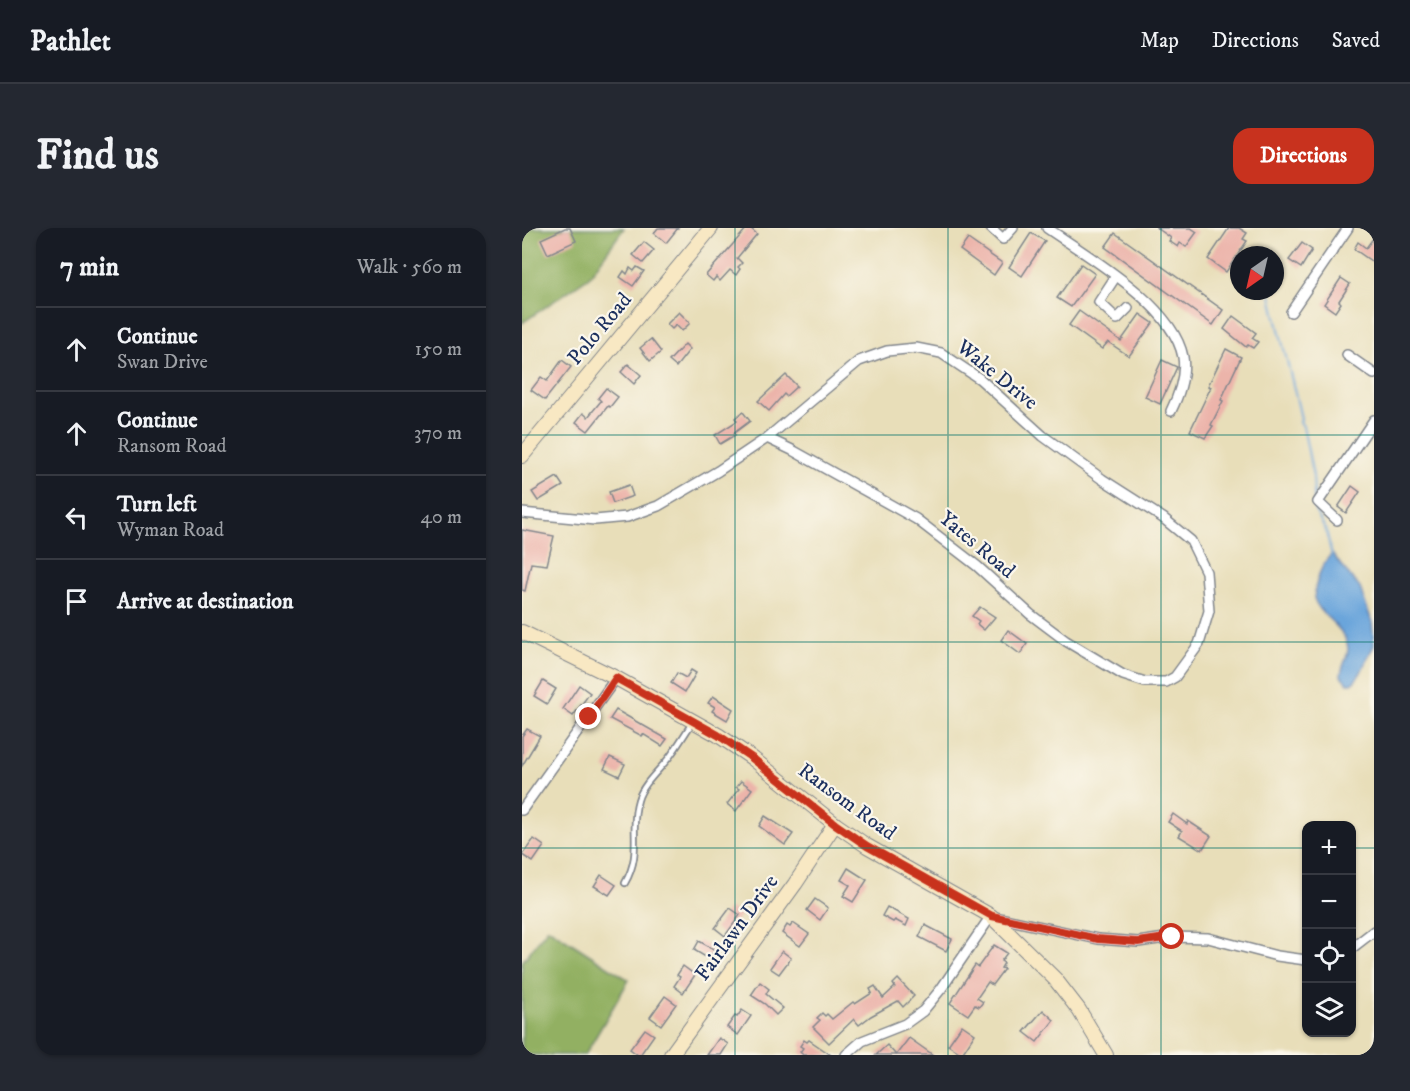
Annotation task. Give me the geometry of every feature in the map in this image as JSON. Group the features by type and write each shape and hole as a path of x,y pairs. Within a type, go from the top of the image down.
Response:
{"street":[{"name":"Polo Road","path":"522,456 711,228"},
{"path":"991,228 1003,239 1013,228"},
{"path":"1047,228 1116,276 1152,305 1172,331 1183,357 1182,385 1171,411"},
{"path":"1291,312 1348,228"},
{"path":"1116,276 1099,302 1117,319 1128,308"},
{"name":"Wake Drive","path":"522,513 595,520 627,517 667,501 718,471 767,438 859,361 887,351 916,348 941,353 980,379 1043,436 1163,518 1191,541 1206,572 1209,611 1199,644 1175,677 1166,682 1160,682"},
{"path":"1347,355 1374,374"},
{"path":"1337,520 1318,502 1374,420"},
{"name":"Yates Road","path":"767,438 916,519 976,566 1030,614 1066,640 1123,675 1145,682 1160,682"},
{"name":"Ransom Road","path":"522,632 616,678 693,721 752,758 835,824 884,855 992,916 1055,979 1079,1011 1106,1055"},
{"path":"522,810 616,678"},
{"name":"Fairlawn Drive","path":"671,1055 795,884 835,824"},
{"path":"846,1055 862,1041 905,1024 923,1011 992,916 1098,939 1138,942 1172,937 1208,938 1277,956 1302,959"},
{"path":"1356,945 1374,931"}],"lane":[{"path":"625,883 631,872 636,853 638,798 671,755 693,721"}],"green space":[{"path":"522,228 624,228 589,277 522,323"},
{"path":"548,928 629,980 585,1055 522,1055 522,962"}],"water":[{"path":"1332,554 1360,588 1372,622 1374,645 1353,683 1348,683 1341,676 1348,652 1346,641 1314,598 1319,574"}],"building":[{"path":"570,228 576,241 548,254 541,239"},
{"path":"658,228 678,228 666,243 654,233"},
{"path":"747,228 757,234 737,258 742,263 738,267 740,269 736,275 730,270 720,281 716,277 713,281 706,275"},
{"path":"1157,228 1191,228 1197,232 1186,247 1180,243 1178,247 1169,241 1171,238"},
{"path":"1229,228 1239,228 1247,233 1243,239 1247,241 1244,246 1230,246 1230,266 1226,272 1208,259"},
{"path":"1031,233 1045,241 1022,276 1009,267"},
{"path":"1115,233 1223,310 1213,325 1105,247"},
{"path":"1374,237 1374,263 1354,249 1358,242 1366,248"},
{"path":"968,239 1002,263 994,275 960,250"},
{"path":"644,242 654,250 643,263 633,255"},
{"path":"1302,243 1312,250 1301,268 1289,260"},
{"path":"1081,264 1095,274 1071,307 1057,298"},
{"path":"637,267 644,271 633,286 620,277 624,271 627,274 630,268 634,271"},
{"path":"1341,278 1350,284 1335,312 1324,304"},
{"path":"1079,311 1121,341 1140,314 1153,323 1129,356 1108,342 1102,349 1069,325"},
{"path":"679,312 690,323 682,331 676,325 672,329 667,324"},
{"path":"1233,316 1256,333 1252,338 1258,342 1253,348 1248,345 1246,347 1224,329"},
{"path":"651,339 661,352 650,361 640,348"},
{"path":"685,344 690,349 676,367 669,361"},
{"path":"1226,349 1241,357 1221,400 1223,401 1211,425 1213,426 1205,438 1190,431"},
{"path":"562,360 571,367 545,400 531,390 541,377 547,381"},
{"path":"1162,360 1177,367 1160,404 1145,397"},
{"path":"628,364 641,375 634,384 621,372"},
{"path":"786,375 797,386 786,396 784,394 769,411 758,401"},
{"path":"606,388 618,397 588,431 576,422 583,413 588,417 601,401 598,398"},
{"path":"743,412 750,421 734,433 735,435 720,444 715,435 737,421 735,418"},
{"path":"557,477 563,486 538,501 532,492"},
{"path":"629,485 633,496 613,503 609,492"},
{"path":"1352,486 1360,492 1346,513 1338,507"},
{"path":"522,530 554,536 547,565 531,563 525,591 522,590"},
{"path":"980,607 995,617 984,630 977,624 979,621 972,616"},
{"path":"1008,630 1027,644 1020,654 1001,640"},
{"path":"691,670 696,673 685,692 671,683 677,673 686,678"},
{"path":"543,681 556,689 547,704 534,696"},
{"path":"579,685 590,693 573,716 563,709"},
{"path":"713,696 733,709 727,720 712,711 715,707 708,703"},
{"path":"616,710 667,739 662,746 643,734 642,736 610,719"},
{"path":"527,729 540,736 522,766 522,736"},
{"path":"610,757 625,764 619,776 604,769"},
{"path":"741,781 752,789 736,811 727,804 739,789 736,787"},
{"path":"1173,814 1211,836 1202,850 1179,836 1182,831 1168,822"},
{"path":"765,816 793,834 785,845 759,826"},
{"path":"534,839 544,846 533,862 522,855"},
{"path":"848,868 867,880 853,902 843,896 850,885 841,880"},
{"path":"601,875 616,885 609,895 594,886"},
{"path":"815,899 828,908 820,920 807,910"},
{"path":"887,907 909,919 906,926 882,916"},
{"path":"730,908 740,915 725,936 715,928"},
{"path":"793,923 809,934 800,946 782,933 787,925 790,927"},
{"path":"925,925 952,939 946,951 919,937"},
{"path":"699,941 715,950 709,959 694,950"},
{"path":"994,945 1007,953 1001,961 1004,963 1001,968 1004,969 992,985 988,982 977,998 983,1002 979,1007 975,1005 968,1015 950,1003 975,965 978,967"},
{"path":"782,951 791,958 779,974 770,968"},
{"path":"683,966 695,975 683,993 674,986"},
{"path":"898,979 914,996 903,1007 898,1001 859,1025 854,1019 829,1043 813,1027 820,1020 817,1018 822,1013 832,1019 853,1002 855,1004 872,993 870,989 875,986 883,998 895,987 893,984"},
{"path":"760,982 769,989 766,994 783,1008 776,1015 751,995"},
{"path":"665,996 676,1004 661,1025 650,1017"},
{"path":"742,1010 751,1016 738,1035 727,1027"},
{"path":"1043,1010 1054,1020 1037,1042 1024,1032"},
{"path":"962,1025 975,1034 962,1054 948,1045"},
{"path":"645,1029 654,1035 638,1055 630,1049"},
{"path":"719,1038 728,1044 721,1055 707,1055"},
{"path":"909,1038 933,1055 896,1055"},
{"path":"804,1040 807,1042 809,1040 831,1055 803,1055 800,1052 803,1048 800,1046"},
{"path":"887,1045 896,1055 876,1055"}],"waterway":[{"path":"1272,300 1300,422 1303,426 1313,476 1315,511 1326,530 1332,556"}],"route":[{"path":"589,717 616,678 718,735 752,758 835,824 867,846 992,916 1098,939 1138,942 1172,937"}]}
